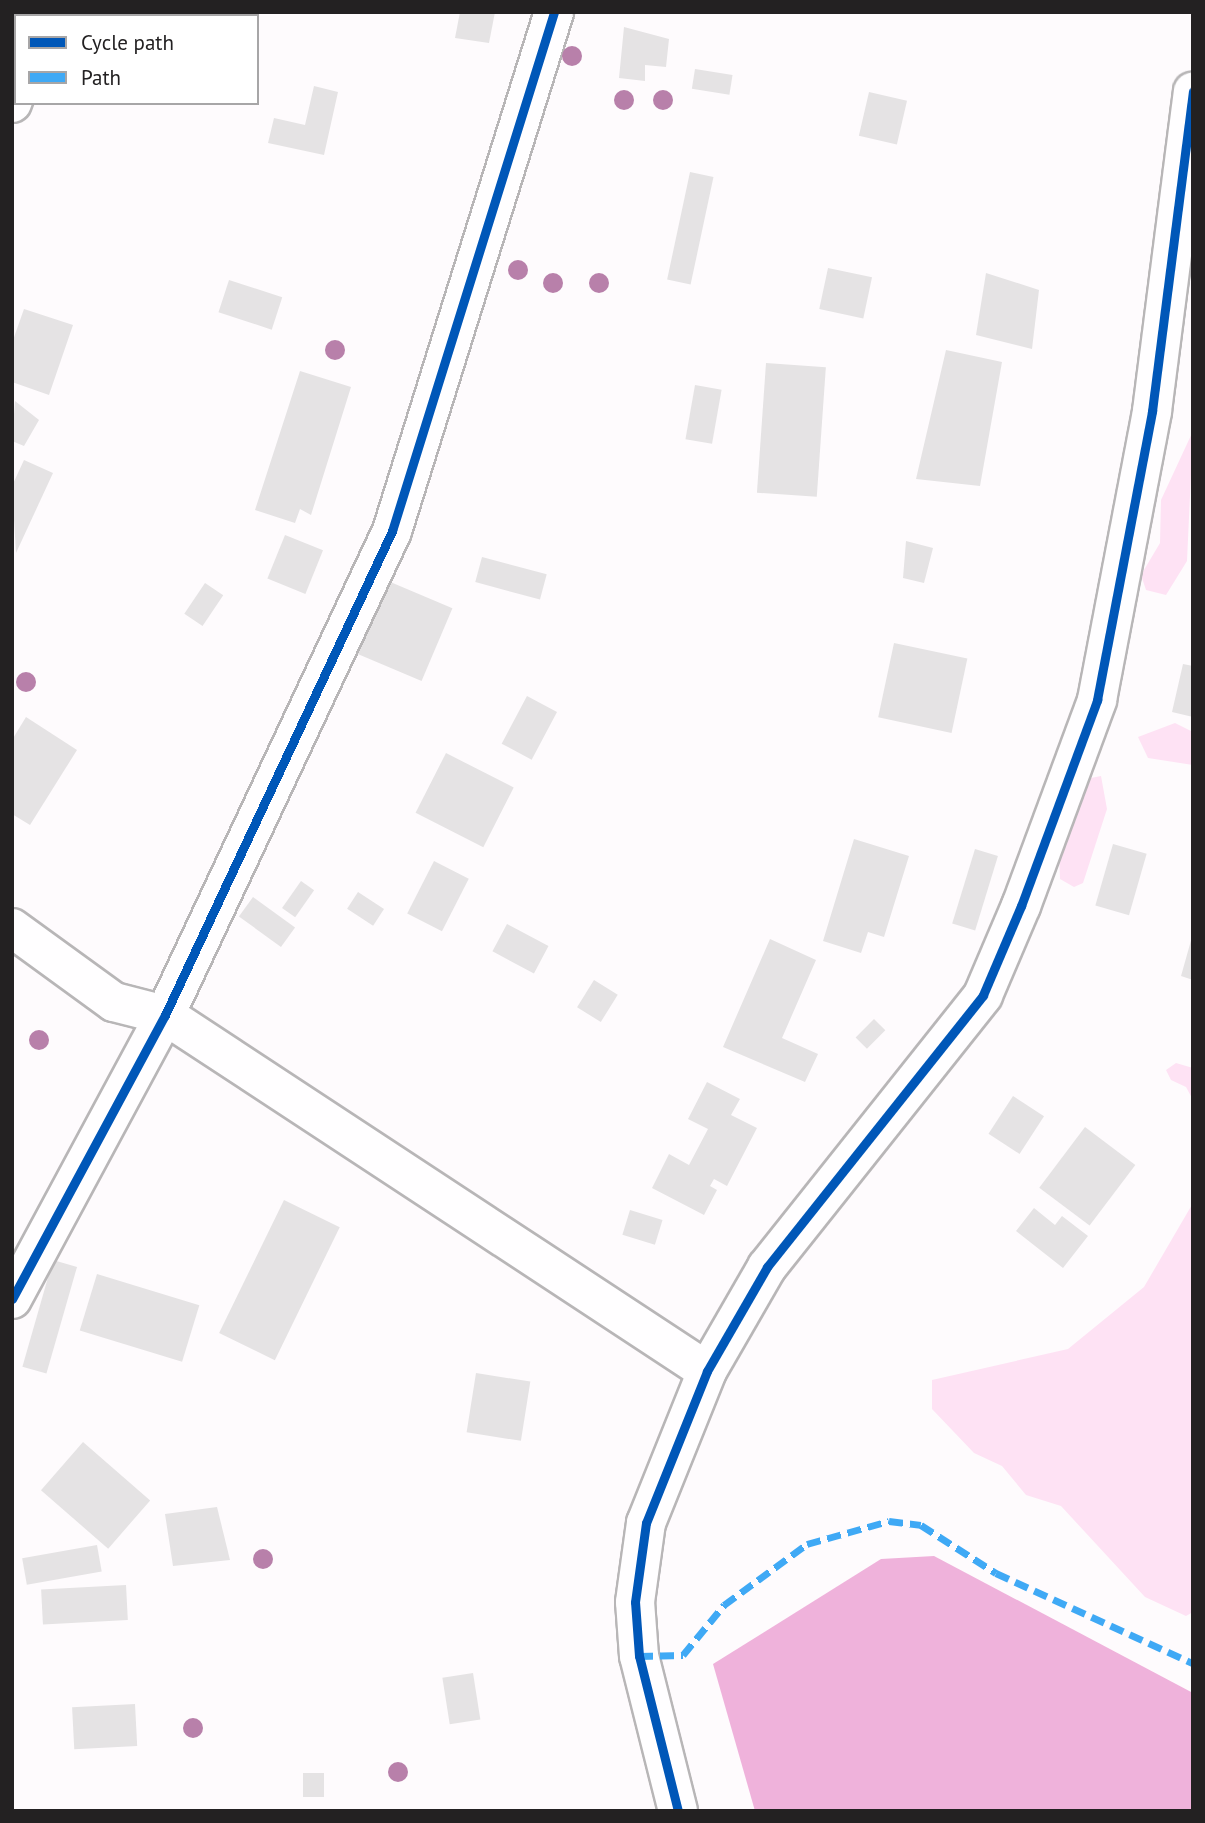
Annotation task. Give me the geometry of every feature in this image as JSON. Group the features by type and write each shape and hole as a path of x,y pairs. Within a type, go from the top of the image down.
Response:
{"street":[{"path":"12,1299 165,1015 392,531 554,12"},
{"path":"678,1811 639,1656 635,1602 646,1523 707,1371 766,1267 984,995 1021,906 1097,699 1152,411 1193,92"},
{"path":"12,928 114,1002 165,1015 707,1371"}],"shaded area":[{"path":"1193,431 1187,561 1166,595 1146,590 1141,575 1160,543 1161,500"},
{"path":"1175,723 1193,732 1193,765 1148,758 1138,737"},
{"path":"1101,776 1107,809 1083,883 1074,887 1060,879 1059,852 1091,778"},
{"path":"1176,1063 1193,1068 1193,1100 1186,1087 1171,1080 1166,1070"},
{"path":"1193,1203 1193,1612 1186,1616 1145,1597 1061,1506 1026,1495 1002,1466 974,1453 932,1409 932,1380 1068,1349 1144,1287"},
{"path":"934,1556 1193,1693 1193,1811 755,1811 713,1664 881,1559"}],"building":[{"path":"460,12 495,12 489,43 455,38"},
{"path":"624,27 669,39 666,67 645,65 645,81 619,78"},
{"path":"695,69 733,75 729,95 692,89"},
{"path":"314,86 338,92 324,155 268,143 274,118 305,125"},
{"path":"869,92 907,101 897,145 859,136"},
{"path":"690,172 713,177 691,285 667,280"},
{"path":"828,268 872,277 863,318 819,309"},
{"path":"986,273 1039,290 1032,349 976,335"},
{"path":"229,280 282,297 272,330 218,312"},
{"path":"24,309 73,325 49,395 12,382 12,343"},
{"path":"946,350 1002,362 980,486 916,479"},
{"path":"766,363 826,367 817,497 757,493"},
{"path":"300,371 351,387 311,515 300,509 295,523 255,510"},
{"path":"695,385 722,390 712,444 685,439"},
{"path":"15,401 39,420 24,446 12,441"},
{"path":"24,460 53,473 16,553 12,486"},
{"path":"285,535 323,550 305,594 267,579"},
{"path":"906,541 933,548 924,583 903,578"},
{"path":"482,557 547,574 540,599 475,582"},
{"path":"388,581 452,608 422,681 357,654"},
{"path":"205,583 223,595 203,626 184,614"},
{"path":"894,643 967,659 952,733 878,717"},
{"path":"1183,664 1193,666 1193,717 1172,712"},
{"path":"527,696 557,712 532,760 502,744"},
{"path":"26,717 77,750 30,825 12,814 12,740"},
{"path":"446,753 514,788 483,847 416,813"},
{"path":"854,839 909,856 884,937 868,932 861,953 823,941"},
{"path":"1113,844 1147,854 1129,915 1095,906"},
{"path":"975,849 998,856 975,931 952,924"},
{"path":"434,861 469,879 442,931 407,914"},
{"path":"301,881 314,890 295,917 282,908"},
{"path":"358,892 384,909 373,926 347,909"},
{"path":"253,897 295,928 281,947 239,916"},
{"path":"507,924 548,946 534,973 492,951"},
{"path":"1193,937 1193,980 1181,976"},
{"path":"770,939 816,960 782,1038 818,1054 805,1082 723,1047"},
{"path":"594,980 618,995 601,1022 577,1007"},
{"path":"874,1019 885,1030 867,1049 856,1037"},
{"path":"707,1082 740,1099 731,1115 757,1128 727,1186 714,1179 710,1186 717,1190 704,1215 652,1188 669,1154 689,1165 708,1129 688,1119"},
{"path":"1013,1096 1044,1116 1020,1154 988,1134"},
{"path":"1085,1127 1135,1165 1090,1226 1039,1188"},
{"path":"284,1200 340,1227 275,1360 219,1333"},
{"path":"1034,1208 1055,1225 1062,1216 1088,1236 1063,1268 1016,1231"},
{"path":"630,1210 663,1220 655,1245 622,1235"},
{"path":"53,1260 77,1267 46,1374 22,1367"},
{"path":"97,1274 199,1305 182,1362 80,1330"},
{"path":"476,1373 530,1382 521,1441 467,1432"},
{"path":"83,1442 150,1500 108,1549 41,1490"},
{"path":"217,1507 230,1560 173,1566 165,1514"},
{"path":"97,1545 102,1572 27,1585 22,1558"},
{"path":"126,1585 128,1620 43,1624 41,1589"},
{"path":"473,1673 480,1719 450,1724 442,1678"},
{"path":"135,1704 137,1746 74,1749 72,1707"},
{"path":"303,1773 324,1773 324,1797 303,1797"}],"marked path":[{"path":"639,1656 683,1655 724,1605 807,1544 889,1521 921,1525 996,1573 1193,1663"}],"cycle path":[{"path":"12,1299 165,1015 392,531 554,12"},
{"path":"678,1811 639,1656 635,1602 646,1523 707,1371 767,1267 983,995 1021,906 1097,700 1152,411 1193,92"}]}
